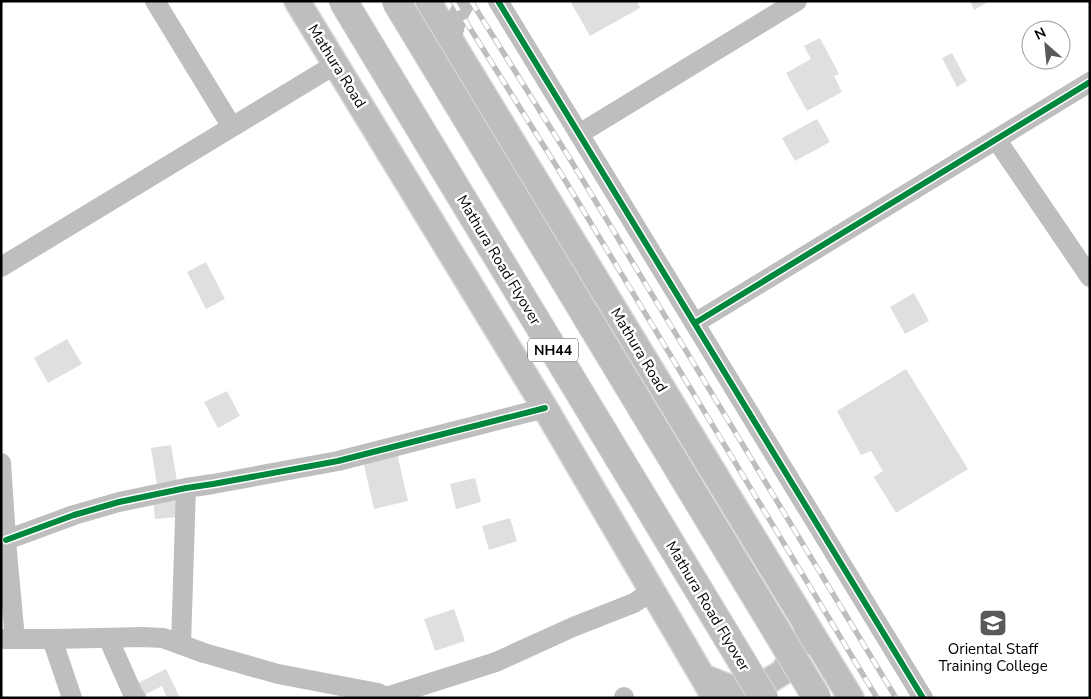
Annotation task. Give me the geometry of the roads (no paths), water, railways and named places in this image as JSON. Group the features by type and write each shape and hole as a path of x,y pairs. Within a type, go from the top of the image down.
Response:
{"highway":[{"name":"Mathura Road Flyover","path":"343,1 764,698"},
{"name":"NH44","path":"396,1 816,698"}],"main road":[{"name":"Mathura Road","path":"298,1 545,408 709,688"},
{"name":"Mathura Road","path":"428,1 451,42 851,698"},
{"path":"709,688 759,687 783,672 799,646 799,612"}],"street":[{"path":"155,1 232,127"},
{"path":"451,42 457,17 466,1"},
{"path":"498,1 923,698"},
{"path":"579,134 797,1"},
{"path":"1,267 336,64"},
{"path":"695,323 1090,82"},
{"path":"996,139 1090,277"},
{"path":"5,548 92,510 120,502 186,488 338,461 545,408"},
{"path":"1,463 8,639 163,638 204,653 278,674 378,693 387,697 496,662 573,626 634,603 652,591"},
{"path":"181,645 186,488"},
{"path":"108,638 136,698"},
{"path":"52,639 72,698"}],"railway":[{"path":"453,1 557,167 877,698"},
{"path":"471,1 570,159 896,698"}],"place":[{"name":"Oriental Staff Training College","path":"993,623"}]}
